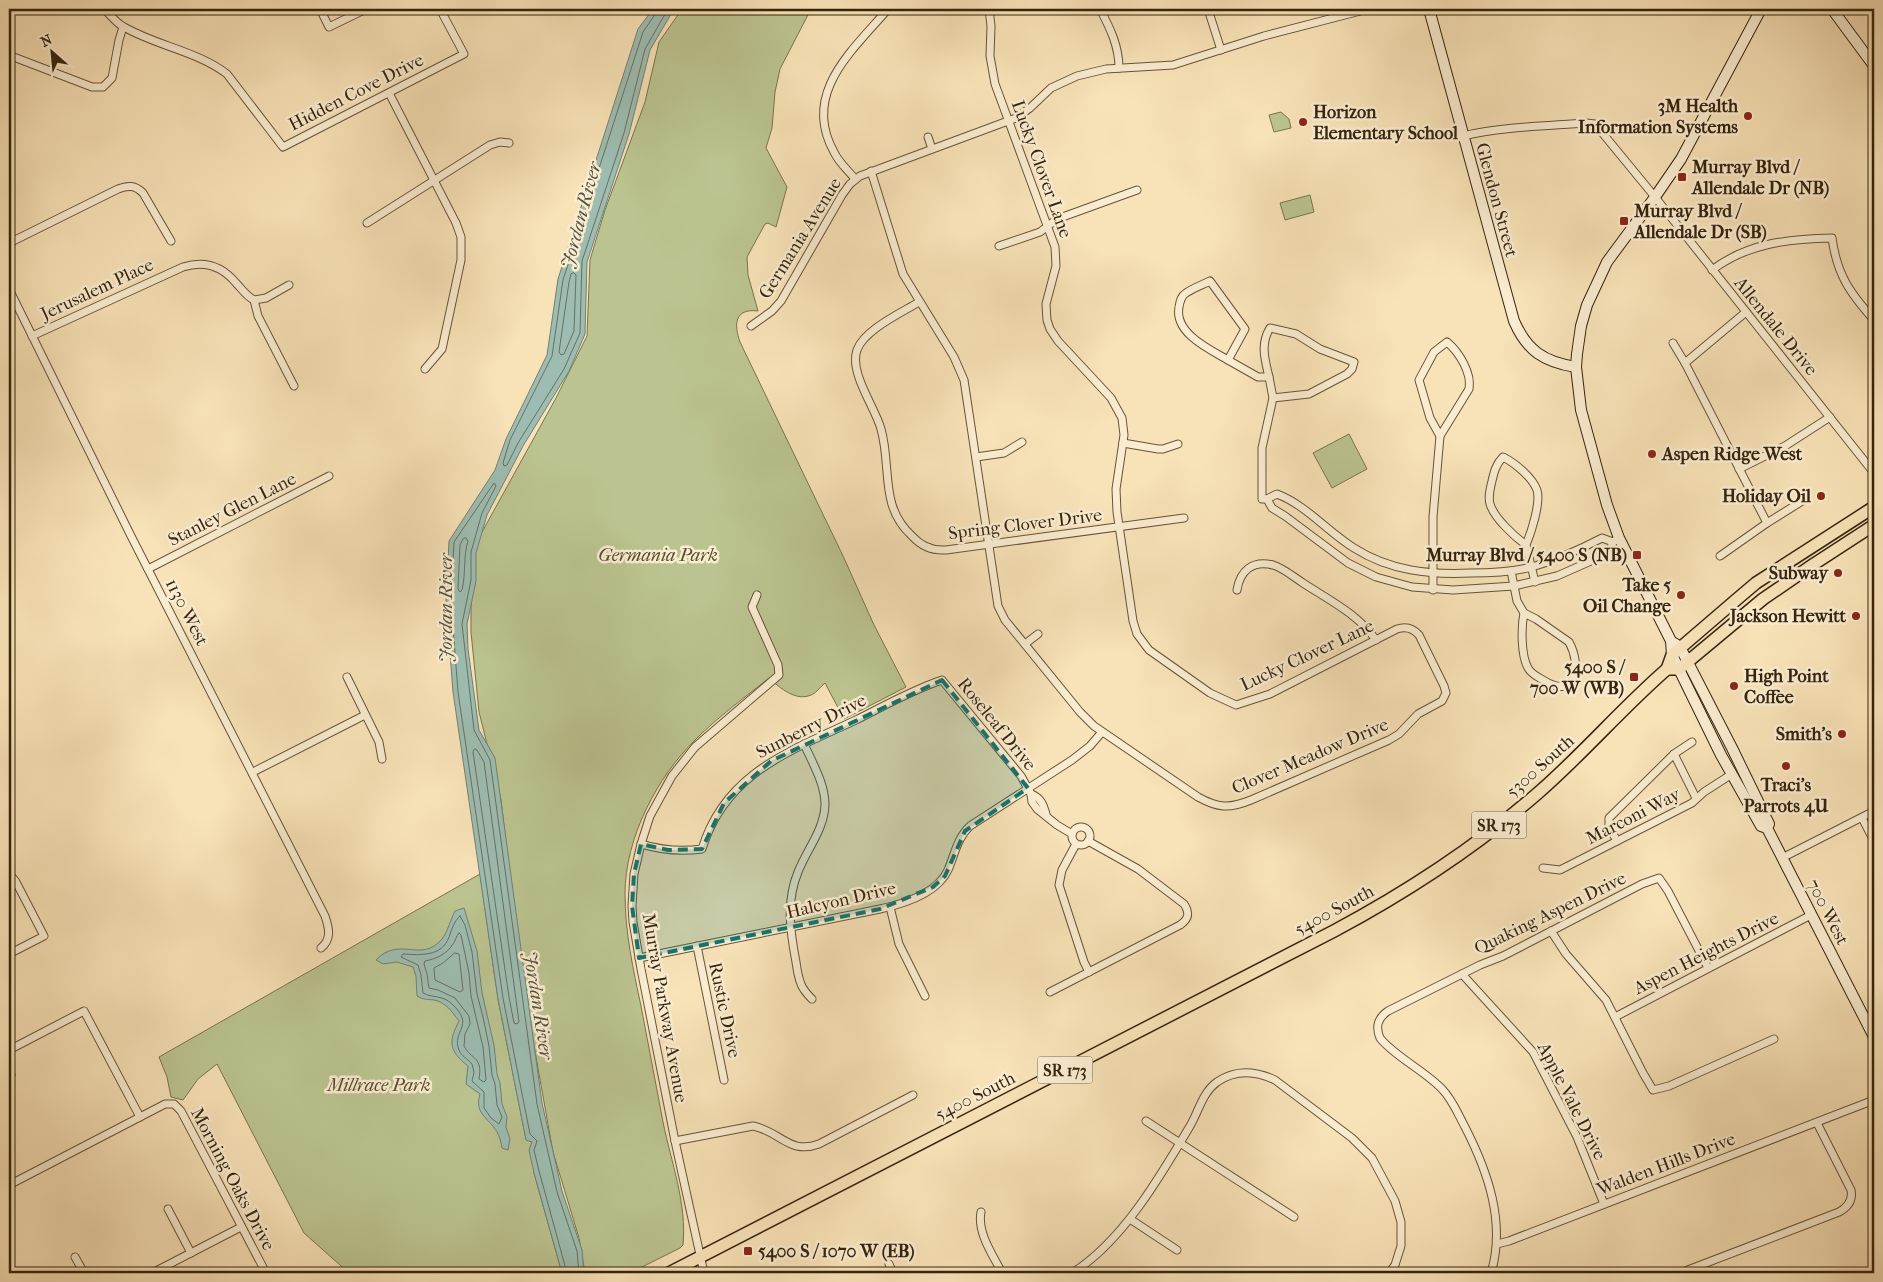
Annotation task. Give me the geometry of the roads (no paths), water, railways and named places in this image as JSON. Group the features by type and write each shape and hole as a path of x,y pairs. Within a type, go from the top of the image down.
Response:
{"main road":[{"name":"Glendon Street","path":"1429,9 1506,297 1517,328 1527,344 1540,355 1560,364 1576,367"},
{"path":"1678,666 1674,648 1616,540 1586,434 1578,394 1576,367 1582,326 1595,284 1607,262 1681,159 1761,9"},
{"path":"1832,9 1874,66"},
{"path":"1674,648 1756,583 1874,507"},
{"name":"5300 South","path":"1427,877 1508,819 1678,666 1763,599 1874,525"},
{"name":"5300 South","path":"1674,648 1678,666"},
{"name":"700 West","path":"1678,666 1732,774 1761,826 1767,828"},
{"name":"700 West","path":"1678,666 1756,796 1769,824 1767,828 1874,1037"},
{"name":"5400 South","path":"669,1273 1325,936 1427,877"}],"street":[{"name":"Hidden Cove Drive","path":"104,9 123,27 187,53 227,74 283,147 464,54 440,9"},
{"path":"320,9 329,27 366,9"},
{"path":"855,180 840,162 828,140 823,115 825,97 837,69 888,9"},
{"name":"Lucky Clover Lane","path":"989,9 992,26 990,45 991,67 995,84 1054,242 1056,256 1055,271 1046,304 1049,325 1058,341 1114,402 1122,418 1124,430 1123,443 1116,490 1118,527 1131,615 1141,640 1158,658 1204,690 1223,700 1236,704 1261,697 1403,627 1415,631 1446,690 1444,698"},
{"path":"1100,9 1115,40 1119,55 1119,68"},
{"path":"1208,9 1221,50"},
{"name":"Germania Avenue","path":"751,326 774,309 781,301 842,195 855,180 871,171 1010,120 1027,111 1047,91 1061,82 1087,73 1119,68 1172,65 1264,36 1368,9"},
{"path":"11,56 92,87 103,87 112,78 123,27"},
{"path":"389,93 456,223 461,237 461,260 442,350 425,369"},
{"name":"Allendale Drive","path":"1463,136 1499,130 1586,123 1595,124 1874,473"},
{"path":"928,137 932,149"},
{"path":"367,223 490,145 500,142 509,143"},
{"name":"Clover Meadow Drive","path":"871,171 901,269 962,374 967,393 998,606 1002,616 1080,712 1102,732 1198,797 1215,805 1229,807 1251,800 1392,738 1399,734 1418,714 1439,703 1444,698"},
{"path":"9,244 118,189 131,186 143,193 171,241"},
{"path":"999,246 1040,232 1057,219 1137,190"},
{"path":"1712,270 1724,261 1742,252 1768,243 1801,238 1832,238 1842,279 1850,292 1874,320"},
{"name":"Jerusalem Place","path":"32,336 175,270 193,264 216,266 226,272 254,300"},
{"path":"1228,360 1245,329 1210,281 1186,292 1182,297 1178,316 1179,321 1194,338 1228,360 1258,377 1269,377"},
{"path":"289,285 262,300 254,300 258,316 294,386"},
{"name":"1130 West","path":"9,289 148,569 325,916 329,928 328,939 321,948"},
{"name":"Spring Clover Drive","path":"919,302 867,335 861,342 855,357 857,372 882,431 892,508 899,523 920,543 928,548 941,550 1184,518"},
{"path":"1685,363 1746,312"},
{"path":"1264,499 1277,494 1288,499 1348,544 1378,561 1402,569 1434,574 1511,571 1531,567 1574,552 1602,538 1616,540 1609,553 1568,571 1535,582 1514,586 1433,590 1386,581 1355,567 1272,508 1264,499 1262,448 1273,398 1264,346 1266,335 1270,328 1296,334 1320,349 1354,362 1352,369 1347,374 1309,394 1273,398"},
{"path":"1433,590 1432,517 1440,436 1465,397 1470,384 1459,355 1447,342 1434,352 1419,380 1430,418 1440,436"},
{"path":"1673,343 1767,523"},
{"path":"1740,469 1785,446 1830,417"},
{"path":"976,457 1004,453 1022,442"},
{"path":"1123,443 1163,449 1178,444"},
{"path":"1526,545 1515,537 1490,504 1489,496 1494,472 1503,457 1518,467 1537,490 1538,496 1532,529 1526,545 1535,582"},
{"name":"Stanley Glen Lane","path":"148,569 329,476"},
{"path":"1720,556 1807,498"},
{"path":"1238,590 1241,574 1246,570 1260,565 1274,566 1343,609 1364,625 1376,640"},
{"path":"1511,571 1517,601 1524,614 1522,626 1528,669 1553,686 1566,686 1571,683 1576,673 1570,642 1536,619 1524,614"},
{"name":"Murray Parkway Avenue","path":"704,1273 675,1141 639,958 632,906 634,874 641,844 656,803 672,776 695,747 779,675 778,665 752,607 757,595"},
{"path":"1025,644 1038,634"},
{"path":"347,677 379,742 382,759"},
{"name":"Sunberry Drive","path":"641,844 668,850 689,851 702,849 706,833 718,811 739,786 771,761 942,680"},
{"name":"Roseleaf Drive","path":"942,680 1021,776 1030,791 1032,802 1037,809 1072,834"},
{"path":"252,772 365,715"},
{"name":"Halcyon Drive","path":"639,958 890,907 916,897 941,881 948,871 957,845 965,831 976,821 1030,791 1090,746 1102,732"},
{"path":"1617,841 1609,827 1609,818 1674,754 1692,742"},
{"path":"804,744 822,786 824,810 821,827 792,886 789,910 801,984 812,1000"},
{"path":"1674,754 1696,798"},
{"name":"Marconi Way","path":"1543,868 1560,870 1692,803 1696,798 1732,774"},
{"path":"1782,858 1874,811"},
{"path":"1862,818 1874,841"},
{"path":"1083,827 1089,834 1088,841 1082,845 1076,844 1072,840 1072,834 1077,828 1083,827"},
{"path":"1050,992 1187,920 1188,913 1184,904 1144,874 1088,841"},
{"path":"1076,844 1062,870 1058,885 1089,972"},
{"path":"9,873 16,882 44,936 9,954"},
{"name":"Quaking Aspen Drive","path":"1497,1244 1494,1206 1487,1175 1479,1155 1452,1102 1435,1082 1382,1040 1377,1025 1383,1015 1462,974 1503,956 1642,884 1659,878 1668,891 1708,968"},
{"path":"890,907 899,944 925,996"},
{"name":"Aspen Heights Drive","path":"1615,1017 1811,915"},
{"path":"1551,931 1566,954 1599,991 1654,1090 1669,1086 1774,1039"},
{"name":"Rustic Drive","path":"697,946 724,1080"},
{"name":"Apple Vale Drive","path":"1462,974 1533,1052 1578,1137 1604,1204"},
{"path":"9,1050 84,1011 140,1117"},
{"path":"1072,1273 1106,1246 1130,1219 1180,1143 1205,1095 1218,1082 1228,1076 1249,1072 1275,1080 1352,1138 1372,1158 1395,1201 1401,1222 1401,1246 1395,1265 1390,1273"},
{"path":"675,1141 753,1126 762,1128 792,1146 808,1147 819,1144 913,1095"},
{"name":"Walden Hills Drive","path":"1497,1244 1874,1100"},
{"name":"Morning Oaks Drive","path":"9,1185 165,1104 174,1104 180,1108 266,1273"},
{"path":"1146,1121 1294,1217"},
{"path":"1680,1273 1839,1212 1847,1206 1852,1198 1850,1190 1817,1122"},
{"path":"168,1209 190,1253"},
{"path":"981,1212 979,1220 981,1230 1002,1273"},
{"path":"1130,1219 1177,1250"},
{"path":"152,1273 241,1227"},
{"path":"1491,1273 1497,1244"},
{"path":"75,1257 84,1273"},
{"path":"889,1264 893,1273"}],"water":[{"name":"Jordan River","path":"653,9 674,9 650,50 629,134 587,262 585,334 569,371 523,446 487,515 476,553 476,581 467,624 468,649 479,730 495,758 542,1103 562,1191 582,1250 584,1273 562,1273 534,1173 529,1150 532,1142 526,1140 498,999 453,692 446,600 449,541 495,470 506,439 547,355 558,279 638,29"},
{"path":"464,908 477,951 482,993 494,1045 502,1104 507,1117 506,1127 510,1139 508,1150 502,1148 497,1132 480,1111 480,1094 466,1084 468,1066 457,1056 452,1046 453,1035 459,1021 442,1003 417,996 416,976 413,967 397,962 383,964 376,960 393,950 418,950 434,946 444,936 455,911"}],"place":[{"name":"3M Health Information Systems","path":"1748,116"},
{"name":"Horizon Elementary School","path":"1303,122"},
{"name":"Murray Blvd / Allendale Dr (NB)","path":"1682,177"},
{"name":"Murray Blvd / Allendale Dr (SB)","path":"1624,221"},
{"name":"Aspen Ridge West","path":"1652,454"},
{"name":"Holiday Oil","path":"1821,496"},
{"name":"Murray Blvd / 5400 S (NB)","path":"1637,555"},
{"name":"Subway","path":"1838,573"},
{"name":"Take 5 Oil Change","path":"1681,595"},
{"name":"Jackson Hewitt","path":"1856,616"},
{"name":"5400 S / 700 W (WB)","path":"1634,677"},
{"name":"High Point Coffee","path":"1734,686"},
{"name":"Smith's","path":"1842,734"},
{"name":"Traci's Parrots 4U","path":"1786,766"},
{"name":"5400 S / 1070 W (EB)","path":"748,1251"}],"park label":[{"name":"Germania Park","path":"658,555"},
{"name":"Millrace Park","path":"379,1085"}]}
